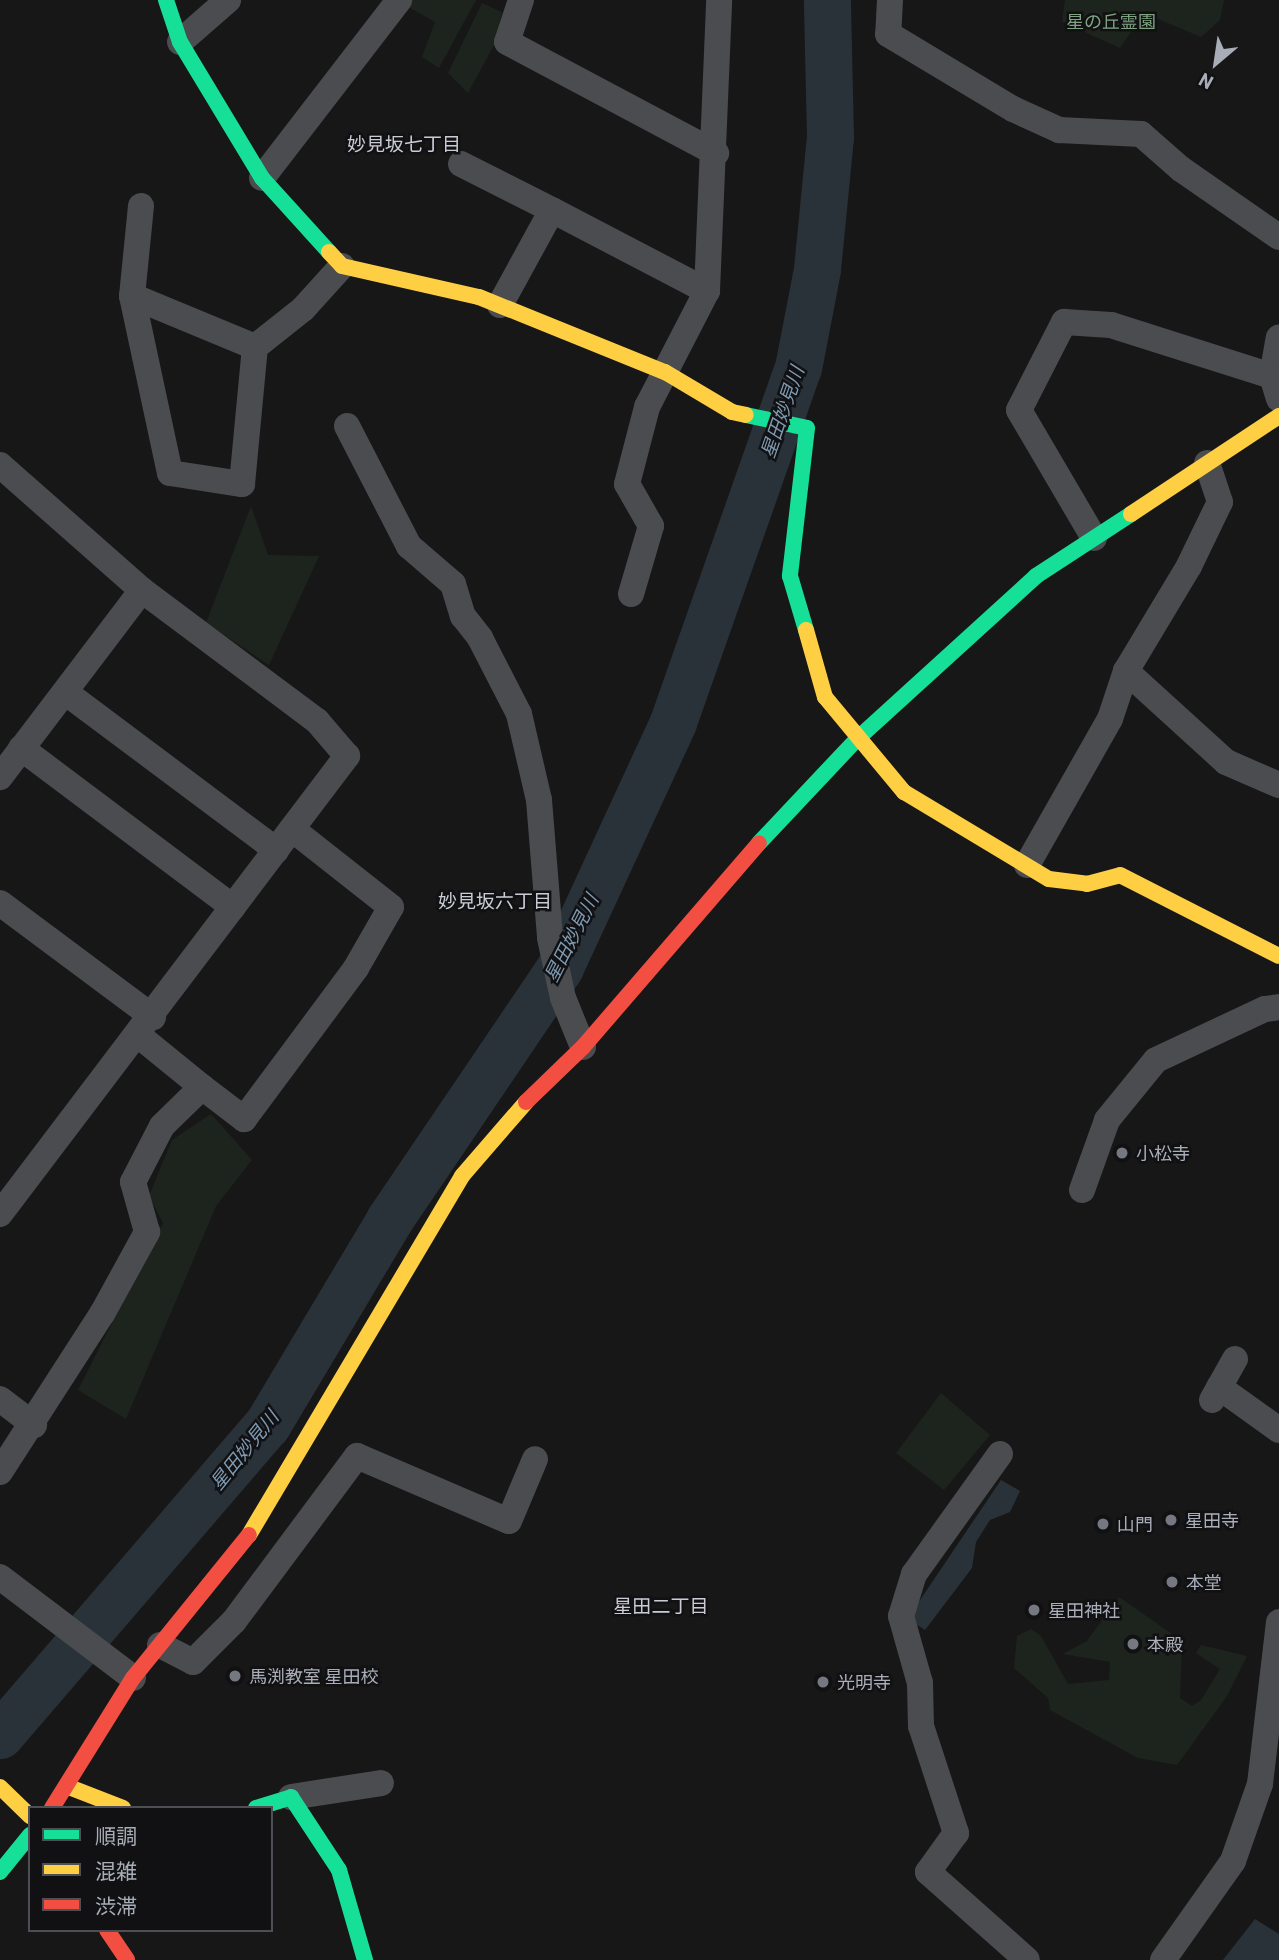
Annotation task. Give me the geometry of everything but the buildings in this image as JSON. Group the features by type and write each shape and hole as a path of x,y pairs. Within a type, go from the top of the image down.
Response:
{"street":[{"path":"166,0 180,42 262,178 342,266 500,305 665,372 732,412 807,428 790,576 825,697 856,740 904,792 1049,879 1087,884 1120,876 1279,956"},
{"path":"180,42 228,0"},
{"path":"262,178 399,0"},
{"path":"521,0 506,42 716,153"},
{"path":"631,594 651,526 627,484 647,407 707,291 716,153 719,0"},
{"path":"890,0 888,34 1013,108 1059,130 1142,134 1181,169 1279,237"},
{"path":"461,163 707,291"},
{"path":"141,206 132,296 170,473 242,484 255,347 303,309 342,266"},
{"path":"500,305 552,209"},
{"path":"132,296 255,347"},
{"path":"1094,538 1019,410 1064,322 1111,325 1276,387 1279,338"},
{"path":"54,1806 69,1787 133,1678 261,1520 372,1322 462,1176 537,1089 583,1047 766,833 856,740 1036,576 1279,416"},
{"path":"347,426 409,546 453,584 463,616 480,638 519,714 539,800 550,938 563,998 583,1047"},
{"path":"1027,865 1110,719 1126,671 1189,566 1220,502 1207,463"},
{"path":"0,465 142,590 317,721 346,756 146,1026 0,1214"},
{"path":"0,777 142,590"},
{"path":"1126,671 1226,762 1279,785"},
{"path":"65,692 276,850"},
{"path":"21,748 233,908"},
{"path":"0,903 146,1026 202,1087 244,1119 356,968 391,906 292,829"},
{"path":"1082,1190 1107,1120 1156,1060 1265,1009 1279,1007"},
{"path":"0,1472 34,1425 146,1232 133,1182 162,1126 202,1087"},
{"path":"1235,1360 1216,1394 1279,1430"},
{"path":"0,1399 34,1425"},
{"path":"1000,1454 914,1574 901,1616 920,1684 921,1726 956,1833 928,1872 1027,1960"},
{"path":"160,1645 193,1662 234,1621 357,1456 509,1521 536,1459"},
{"path":"0,1577 133,1678"},
{"path":"1163,1960 1233,1861 1261,1784 1275,1701 1279,1622"},
{"path":"262,1806 291,1797 381,1783"},
{"path":"0,1787 28,1814"},
{"path":"69,1787 118,1806"},
{"path":"291,1797 339,1870 365,1960"},
{"path":"0,1872 28,1837"},
{"path":"108,1932 127,1960"}],"green space":[{"path":"409,0 476,0 439,68 422,57 435,22 405,5"},
{"name":"星の丘霊園","path":"1065,0 1224,0 1220,20 1201,37 1144,13 1120,48 1062,22"},
{"path":"482,3 502,12 494,45 468,93 448,73"},
{"path":"251,506 268,555 319,556 269,665 206,623"},
{"path":"211,1114 252,1160 216,1206 126,1419 78,1390 163,1223 149,1196 172,1140"},
{"path":"941,1393 990,1435 944,1490 896,1453"},
{"path":"1119,1597 1182,1641 1180,1698 1192,1706 1201,1700 1220,1669 1196,1653 1201,1645 1247,1656 1227,1696 1177,1765 1138,1758 1050,1710 1048,1698 1014,1668 1017,1636 1031,1629 1041,1636 1068,1684 1109,1680 1110,1662 1063,1654 1087,1641"}],"shaded area":[{"path":"1001,1480 1020,1491 1010,1512 990,1520 976,1542 972,1568 925,1630 911,1621 914,1609"},
{"path":"1255,1919 1279,1934 1279,1960 1223,1960"}],"waterway":[{"name":"星田妙見川","path":"0,1735 267,1425 389,1220 560,967 673,722 798,368 817,269 830,137 827,0"}],"traffic: fast":[{"path":"166,0 180,42 262,178 329,252"},
{"path":"746,415 807,428 790,576 806,630"},
{"path":"759,843 856,740 1036,576 1131,514"},
{"path":"262,1806 291,1797 339,1870 365,1960"},
{"path":"0,1872 28,1837"}],"traffic: slow":[{"path":"329,252 342,266 479,297 665,372 732,412 746,415"},
{"path":"1131,514 1279,416"},
{"path":"806,630 825,697 904,792 1049,879 1087,884 1120,875 1279,956"},
{"path":"249,1535 462,1176 526,1102"},
{"path":"0,1787 28,1814"},
{"path":"69,1787 118,1806"}],"traffic: jam":[{"path":"526,1102 583,1047 759,843"},
{"path":"53,1806 133,1678 249,1535"},
{"path":"108,1932 127,1960"}],"place":[{"name":"小松寺","path":"1122,1153"},
{"name":"星田寺","path":"1171,1520"},
{"name":"山門","path":"1103,1524"},
{"name":"本堂","path":"1172,1582"},
{"name":"星田神社","path":"1034,1610"},
{"name":"本殿","path":"1133,1644"},
{"name":"馬渕教室 星田校","path":"235,1676"},
{"name":"光明寺","path":"823,1682"}],"district":[{"name":"妙見坂七丁目","path":"404,144"},
{"name":"妙見坂六丁目","path":"495,901"},
{"name":"星田二丁目","path":"661,1606"}]}
